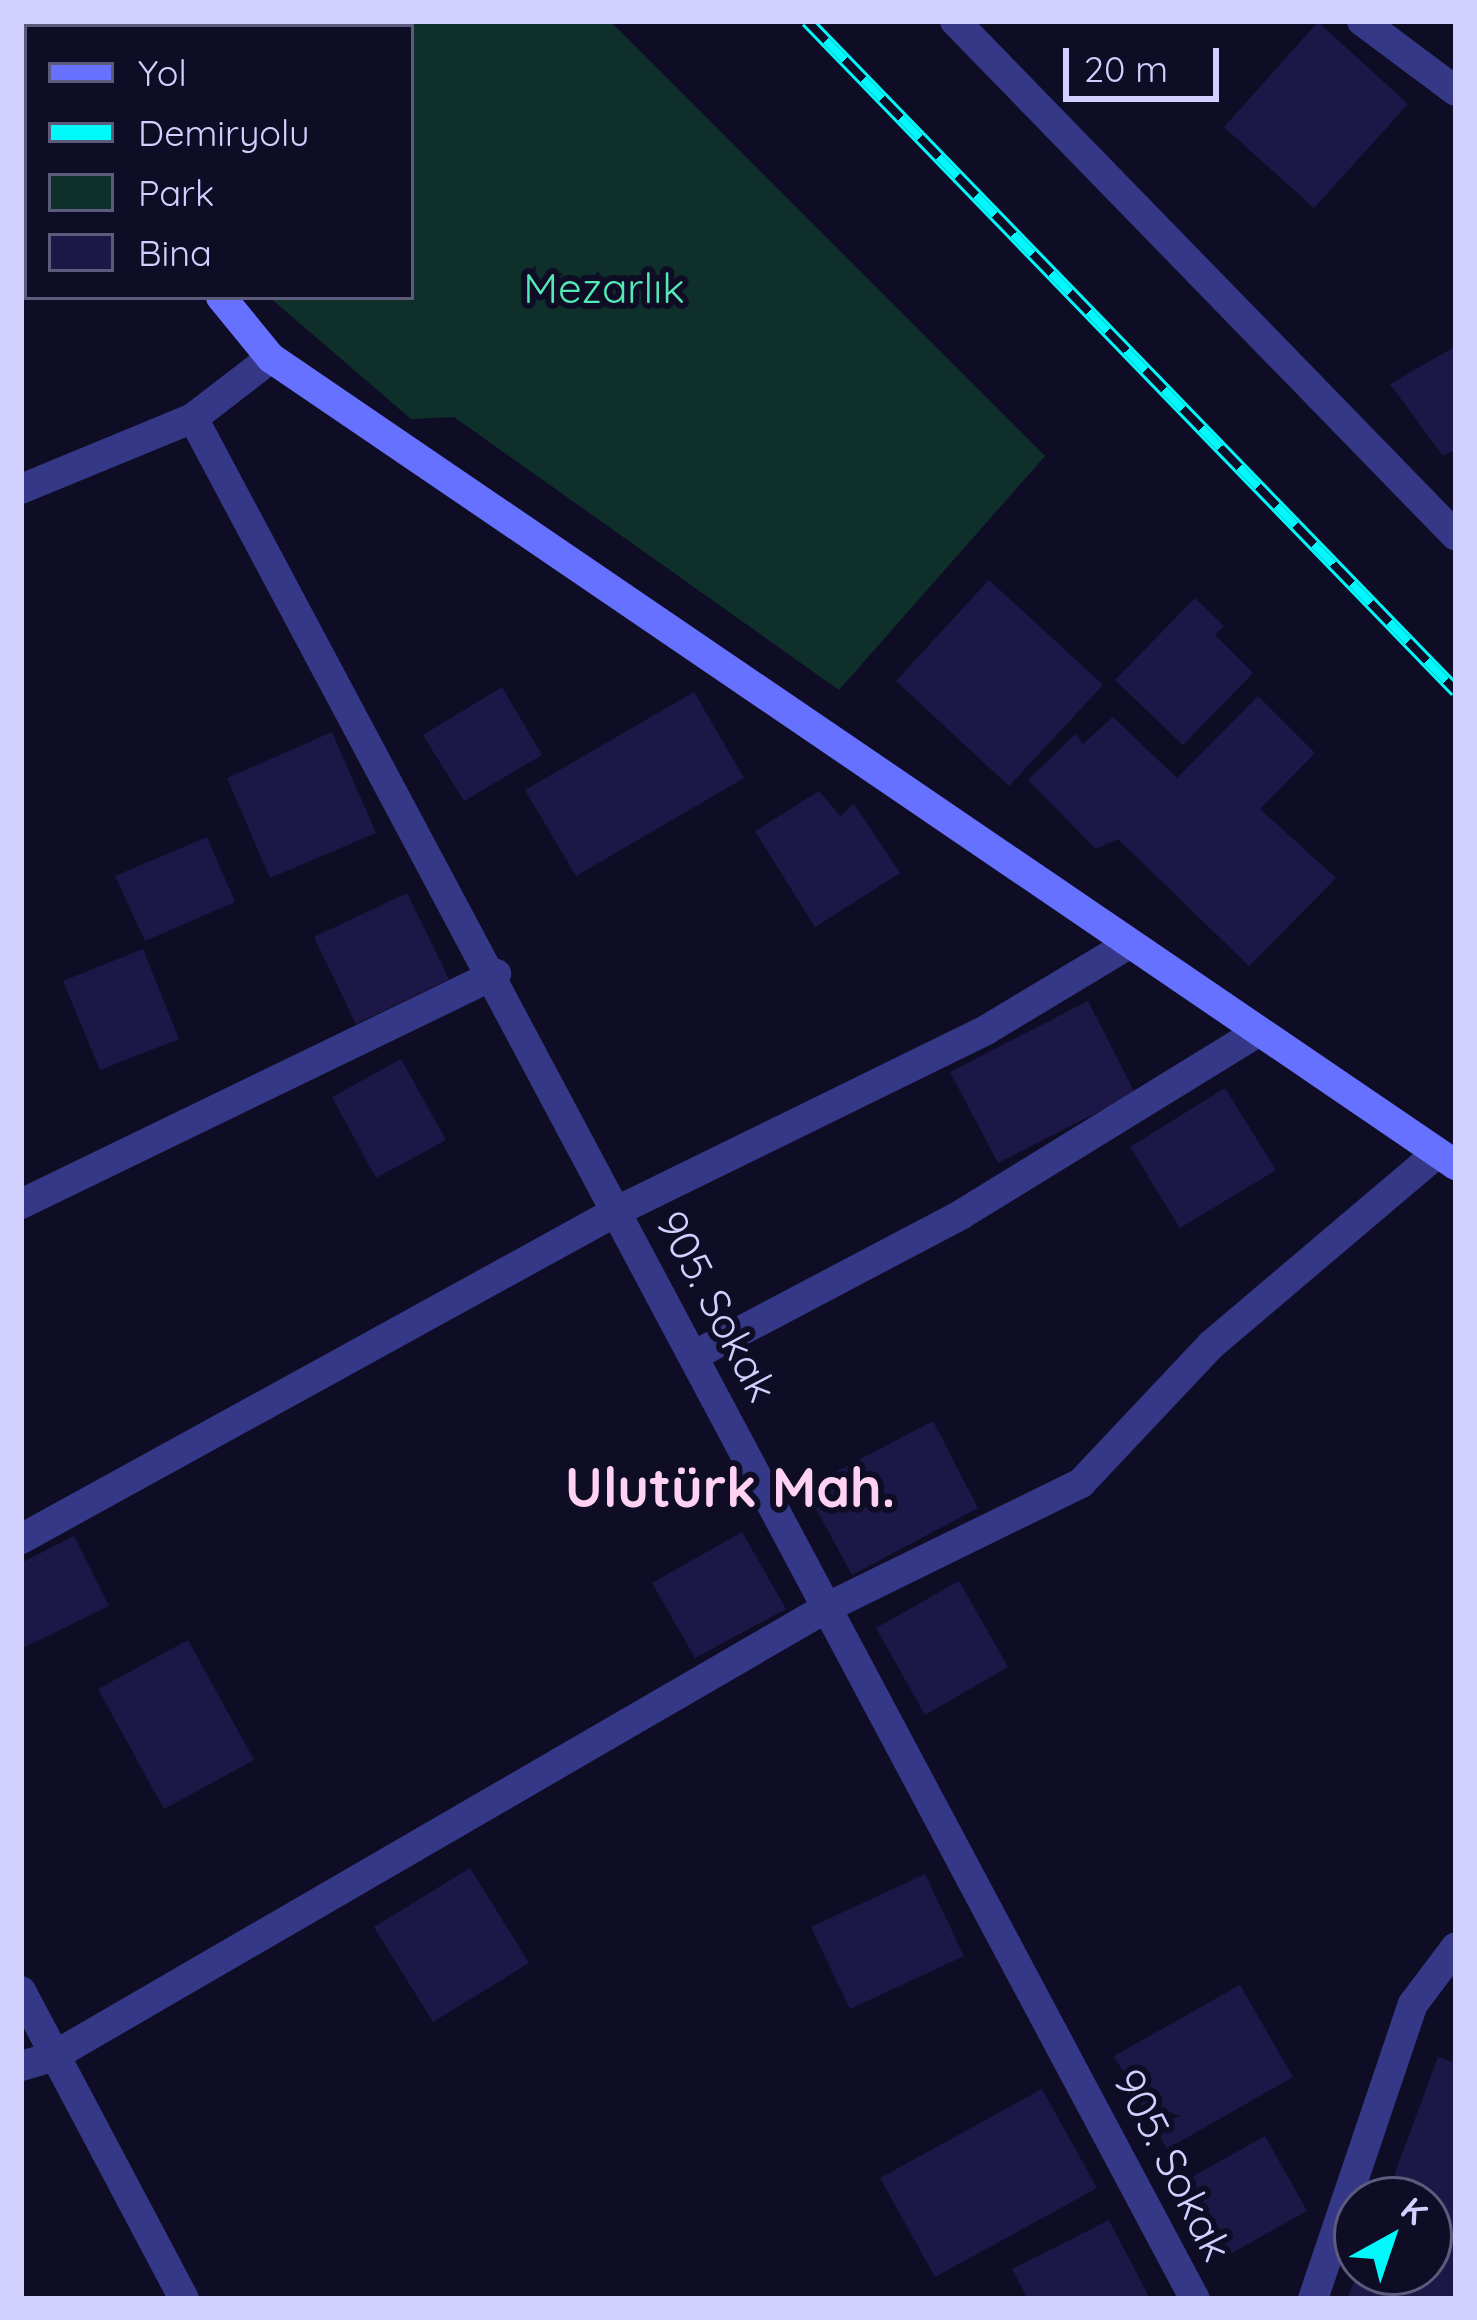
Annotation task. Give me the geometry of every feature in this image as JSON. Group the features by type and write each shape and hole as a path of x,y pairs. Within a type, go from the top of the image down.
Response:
{"street":[{"path":"955,21 1456,536"},
{"path":"1362,21 1456,91"},
{"path":"21,2066 52,2057 828,1607 1081,1483 1211,1345 1446,1160 271,358 223,300"},
{"path":"21,489 193,418 271,358"},
{"name":"905. Sokak","path":"193,418 496,974 1195,2299"},
{"path":"21,1539 619,1210 986,1030 1129,944"},
{"path":"21,1204 496,974"},
{"path":"695,1355 962,1214 1258,1032"},
{"path":"1313,2299 1413,2004 1456,1947"},
{"path":"21,1991 184,2299"}],"green space":[{"name":"Mezarlık","path":"116,21 610,21 1045,456 839,690 454,417 411,419 272,300 414,300 414,24"}],"building":[{"path":"1318,22 1408,104 1314,208 1224,127"},
{"path":"1456,346 1456,449 1443,456 1390,384"},
{"path":"989,580 1103,685 1009,786 896,681"},
{"path":"1195,598 1224,626 1215,635 1253,673 1183,745 1115,680"},
{"path":"502,687 542,755 464,801 423,735"},
{"path":"694,692 744,778 576,876 525,790"},
{"path":"1258,696 1315,753 1260,809 1336,878 1249,966 1118,839 1096,849 1028,780 1075,734 1083,744 1113,717 1177,778"},
{"path":"332,732 376,833 270,878 227,778"},
{"path":"819,791 840,816 854,804 900,873 815,927 755,831"},
{"path":"207,837 235,902 145,941 115,876"},
{"path":"407,893 449,979 356,1024 314,937"},
{"path":"143,949 179,1039 100,1070 63,981"},
{"path":"1088,1001 1135,1093 998,1163 950,1072"},
{"path":"401,1059 446,1140 376,1178 332,1097"},
{"path":"1225,1088 1276,1170 1180,1228 1130,1147"},
{"path":"933,1421 978,1508 852,1575 805,1488"},
{"path":"742,1532 786,1609 695,1658 652,1583"},
{"path":"74,1536 109,1606 21,1649 21,1563"},
{"path":"959,1581 1008,1667 925,1715 876,1628"},
{"path":"188,1640 254,1760 164,1809 98,1689"},
{"path":"470,1868 529,1963 433,2022 374,1927"},
{"path":"925,1874 964,1956 850,2009 811,1927"},
{"path":"1240,1985 1293,2077 1167,2149 1114,2056"},
{"path":"1438,2057 1456,2063 1456,2299 1347,2299 1453,2296 1453,2176 1394,2176"},
{"path":"1042,2089 1097,2188 935,2277 880,2178"},
{"path":"1265,2136 1307,2211 1223,2258 1181,2183"},
{"path":"1109,2220 1150,2299 1028,2299 1012,2269"}],"railway":[{"path":"807,21 1456,691"}],"district":[{"name":"Ulutürk Mah.","path":"730,1487"}]}
